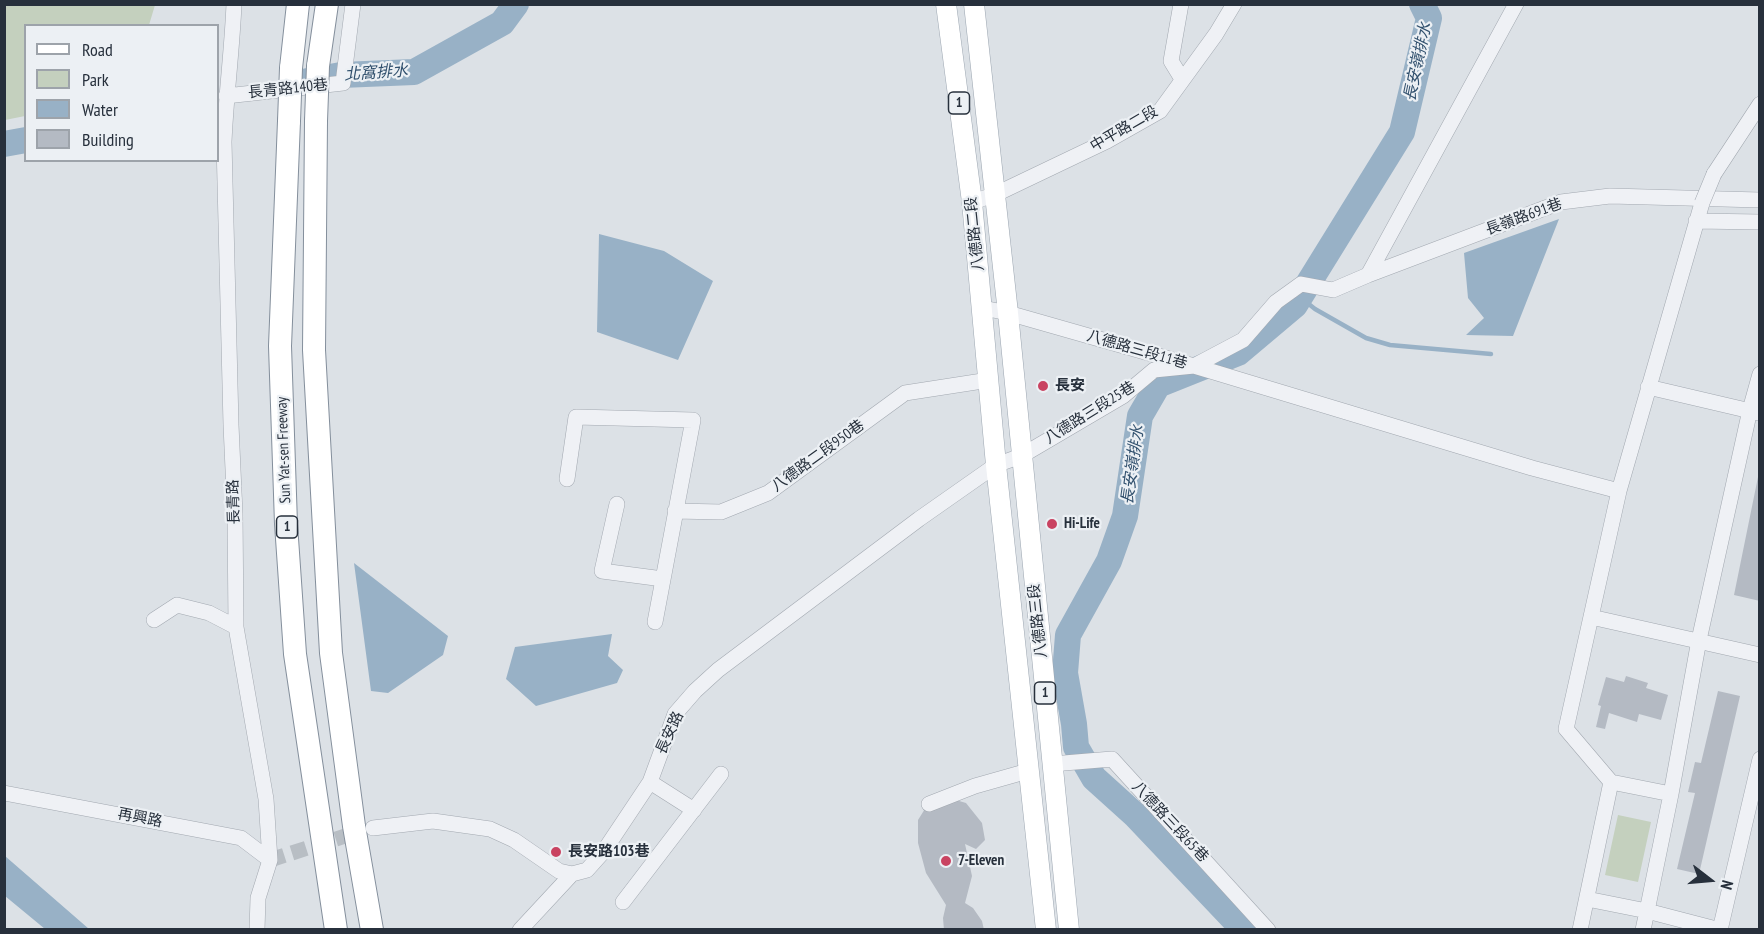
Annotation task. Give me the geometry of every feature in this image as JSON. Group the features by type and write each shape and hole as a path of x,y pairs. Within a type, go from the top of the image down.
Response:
{"highway":[{"name":"Sun Yat-sen Freeway","path":"298,4 291,68 280,346 286,524 295,654 336,930"},
{"path":"327,4 318,66 314,350 331,653 354,826 372,930"}],"main road":[{"name":"八德路二段","path":"946,4 972,202 996,465"},
{"name":"八德路二段","path":"974,4 1008,313 1021,456"},
{"name":"八德路三段","path":"1021,456 1068,930"},
{"name":"八德路三段","path":"996,465 1046,930"}],"street":[{"path":"226,96 232,52 234,4"},
{"name":"長青路140巷","path":"226,96 343,83 352,4"},
{"path":"1182,4 1171,61 1182,79"},
{"name":"中平路二段","path":"972,202 994,195 1107,141 1160,111 1216,34 1234,4"},
{"path":"1368,275 1516,4"},
{"name":"長青路","path":"226,96 224,142 236,627 266,799 270,860"},
{"path":"1671,794 1611,782 1566,729 1619,490 1696,221 1714,174 1760,104"},
{"name":"長嶺路691巷","path":"1368,275 1561,202 1610,196 1760,200"},
{"path":"1696,221 1760,222"},
{"name":"八德路三段11巷","path":"983,308 1008,313 1194,366 1243,340 1276,302 1301,284 1333,290 1368,275"},
{"path":"1194,366 1532,468 1619,490"},
{"name":"八德路三段25巷","path":"996,465 1021,456 1123,396 1154,370 1194,366"},
{"path":"1643,930 1699,640 1755,412 1760,374"},
{"name":"八德路二段950巷","path":"675,511 721,513 768,493 905,393 989,380"},
{"path":"1648,387 1755,412"},
{"path":"567,479 576,417 693,420 655,622"},
{"name":"長安路","path":"572,874 587,870 604,851 650,782 675,714 695,691 737,655 919,519 996,465"},
{"path":"617,504 602,571 663,579"},
{"path":"154,620 177,605 209,613 236,627"},
{"path":"1591,617 1760,655"},
{"name":"八德路三段65巷","path":"1052,764 1112,759 1268,930"},
{"path":"1587,899 1647,911 1720,930 1760,759"},
{"path":"929,804 975,786 1028,771"},
{"path":"622,902 721,774"},
{"path":"650,782 694,810"},
{"path":"1580,930 1611,782"},
{"name":"再興路","path":"4,793 241,838 270,860"},
{"path":"373,828 433,821 490,829 514,840 559,871 572,874 520,930"},
{"path":"257,930 258,898 270,860"}],"green space":[{"path":"5,4 155,4 149,24 24,24 24,116 5,120"},
{"path":"1618,815 1651,822 1638,882 1605,875"}],"water":[{"path":"1559,219 1513,336 1466,335 1484,318 1468,298 1464,253"},
{"path":"599,234 664,251 713,281 678,360 597,332"},
{"path":"354,563 448,636 443,655 388,693 371,691"},
{"path":"612,634 608,656 623,670 617,683 536,706 506,679 515,647"},
{"path":"4,856 89,929 45,929 5,896"}],"building":[{"path":"1758,477 1760,478 1760,601 1734,595"},
{"path":"1626,676 1648,683 1646,688 1668,695 1661,720 1639,714 1637,722 1609,713 1605,729 1596,727 1601,706 1598,705 1606,677 1624,682"},
{"path":"1718,691 1740,696 1699,874 1677,869 1695,793 1688,792 1695,762 1701,763"},
{"name":"7-Eleven","path":"949,798 966,803 982,823 985,840 976,849 965,844 972,876 965,903 973,908 982,921 984,930 944,930 943,918 946,905 926,873 918,843 918,820 928,804"}],"waterway":[{"name":"北窩排水","path":"297,83 341,75 414,72 502,23 516,4"},
{"name":"長安嶺排水","path":"1244,930 1135,815 1094,778 1076,747 1065,673 1068,635 1109,561 1125,516 1140,416 1158,385 1238,353 1295,305 1402,132 1429,18 1422,4"},
{"name":"北窩排水","path":"4,144 24,140"},
{"path":"1295,293 1315,309 1366,338 1390,345 1491,354"}],"tunnel":[{"path":"270,860 364,830"}],"place":[{"name":"長安","path":"1043,386"},
{"name":"Hi-Life","path":"1052,524"},
{"name":"長安路103巷","path":"556,852"},
{"name":"7-Eleven","path":"946,861"}]}
